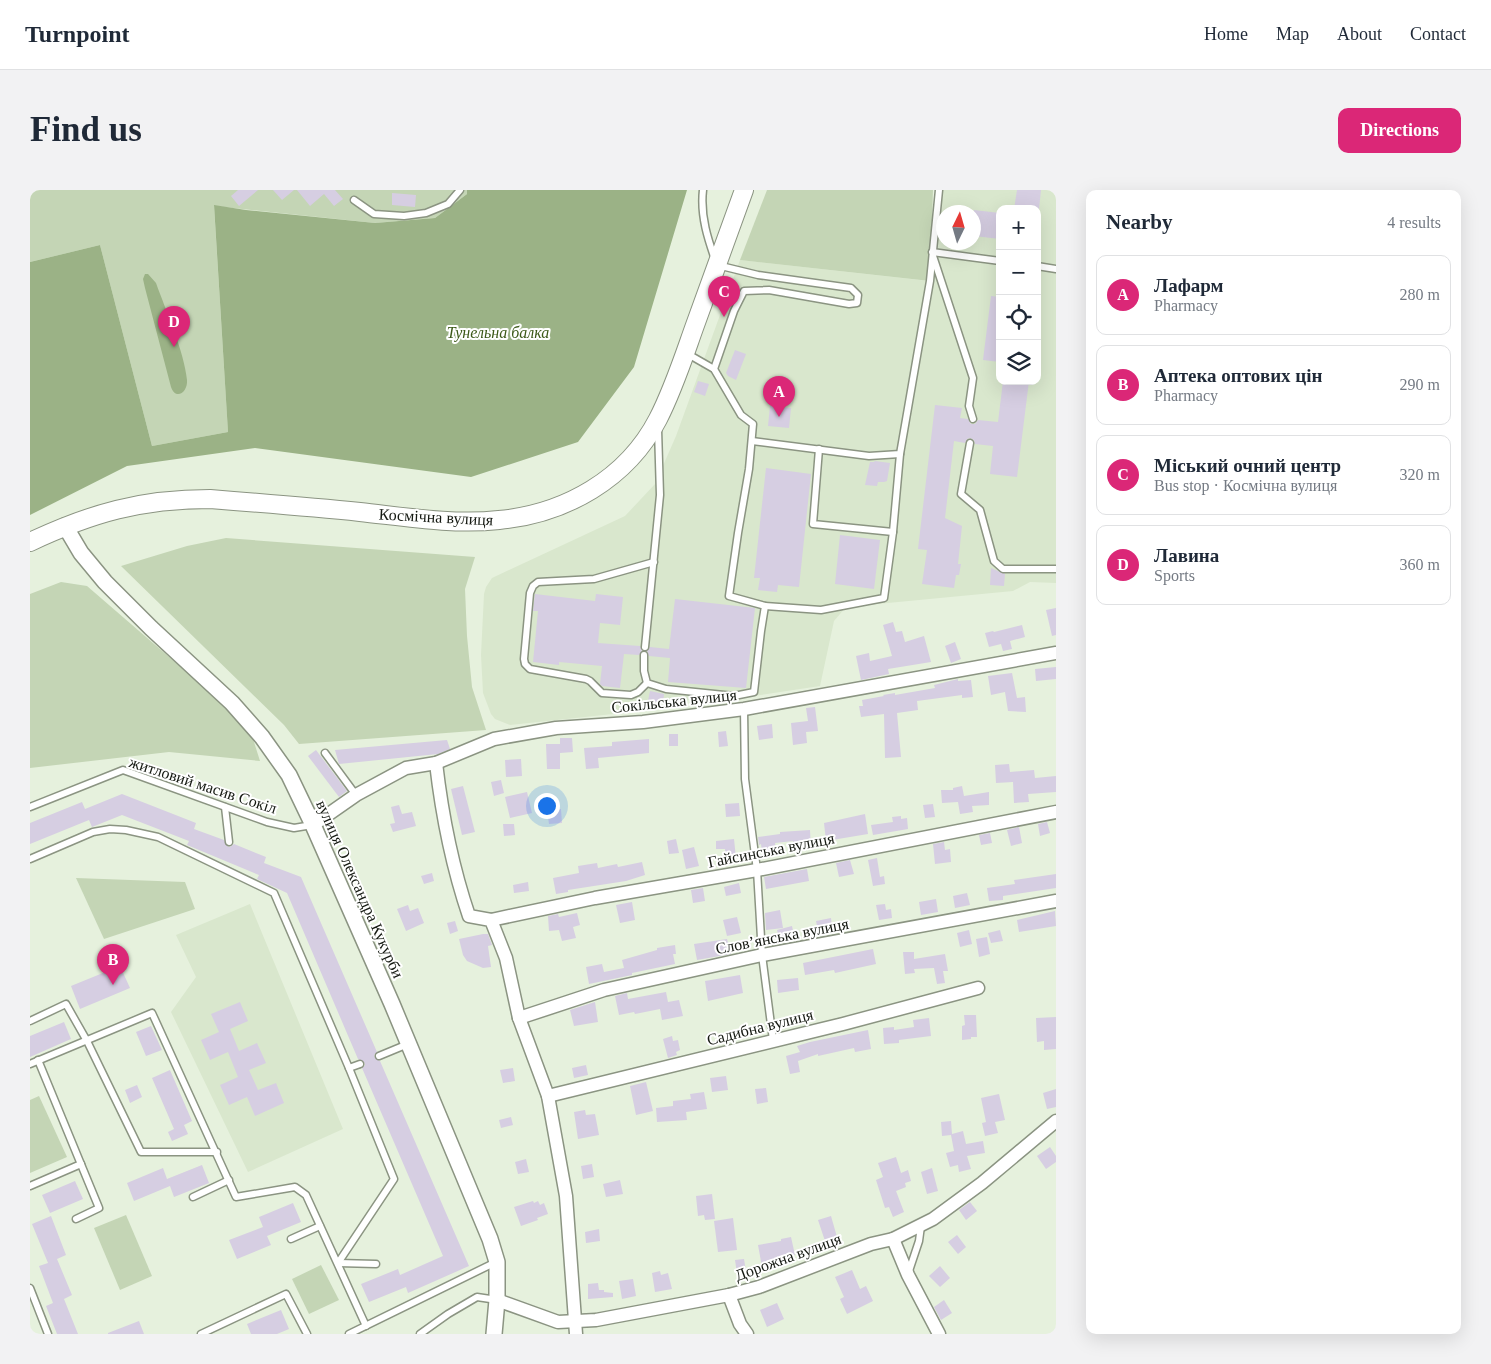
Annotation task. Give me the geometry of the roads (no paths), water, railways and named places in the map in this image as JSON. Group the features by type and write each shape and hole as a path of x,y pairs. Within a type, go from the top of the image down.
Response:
{"main road":[{"name":"Космічна вулиця","path":"30,542 65,526 104,512 176,499 210,499 436,520 481,521 517,518 566,504 594,489 613,474 637,451 657,420 686,353 744,190"}],"street":[{"name":"вулиця Олександра Кукурби","path":"65,526 81,553 105,582 151,628 232,703 262,737 289,775 392,1004 490,1240 497,1262 497,1300 494,1334"},
{"name":"Сокільська вулиця","path":"313,825 356,795 406,768 436,763 494,739 556,728 643,722 744,709 1056,653"},
{"path":"436,763 440,802 457,880 469,916 491,920 506,958 519,1018 548,1096 566,1196 575,1328"},
{"name":"Гайсинська вулиця","path":"491,920 595,898 757,870 1056,812"},
{"name":"Словʼянська вулиця","path":"519,1018 604,990 762,955 1056,901"},
{"name":"Садибна вулиця","path":"548,1096 843,1024 978,988"},
{"name":"Дорожна вулиця","path":"497,1300 575,1328 596,1320 730,1295 759,1287 871,1244 893,1239 934,1219 982,1183 1056,1121"},
{"path":"893,1239 908,1275 939,1334"},
{"path":"730,1295 740,1324 747,1334"}],"lane":[{"path":"354,200 374,214 404,216 426,213 448,204 460,190"},
{"path":"703,190 702,202 706,234 717,265 758,276 851,288 858,295 857,303 850,304 769,290 744,291 734,311 714,369"},
{"path":"686,353 714,369 741,415 753,424 729,596 766,606 821,610 884,598 894,532 900,454 930,281 939,190"},
{"path":"932,252 996,260"},
{"path":"932,252 972,378 969,406 973,419"},
{"path":"1041,266 1056,269"},
{"path":"645,647 660,495 657,420"},
{"path":"752,441 869,456 900,454"},
{"path":"970,443 961,494 980,510 994,561 1003,569 1056,569"},
{"path":"819,449 813,524 894,532"},
{"path":"647,683 632,695 602,692 586,679 530,669 525,664 524,658 530,593 533,586 538,582 594,579 654,562"},
{"path":"647,683 666,688 734,696 754,692 766,606"},
{"path":"644,655 644,671 647,683"},
{"path":"744,709 745,778 757,870 762,955 772,1040"},
{"path":"325,753 356,795"},
{"name":"житловий масив Сокіл","path":"30,807 123,770 276,824 294,828 313,825"},
{"path":"224,807 229,842"},
{"path":"30,859 93,832 110,829 126,830 158,838 274,893 349,1068 394,1180 338,1263"},
{"path":"218,866 222,859"},
{"path":"30,1021 66,1004 87,1041 141,1152 217,1152"},
{"path":"30,1064 152,1013 236,1197 295,1187 306,1196 366,1326"},
{"path":"378,1056 408,1044"},
{"path":"38,1060 99,1208 76,1219"},
{"path":"349,1068 360,1064"},
{"path":"30,1186 80,1164"},
{"path":"193,1197 229,1180"},
{"path":"290,1239 320,1226"},
{"path":"908,1275 919,1241 921,1226"},
{"path":"349,1334 497,1262"},
{"path":"338,1263 376,1264"},
{"path":"30,1288 48,1334"},
{"path":"201,1334 286,1294 307,1334"},
{"path":"420,1334 448,1314 477,1297 497,1300"}],"place":[{"name":"Міський очний центр","path":"724,317"},
{"name":"Лавина","path":"174,347"},
{"name":"Лафарм","path":"779,417"},
{"name":"Аптека оптових цін","path":"113,985"}],"park label":[{"name":"Тунельна балка","path":"498,332"}]}
